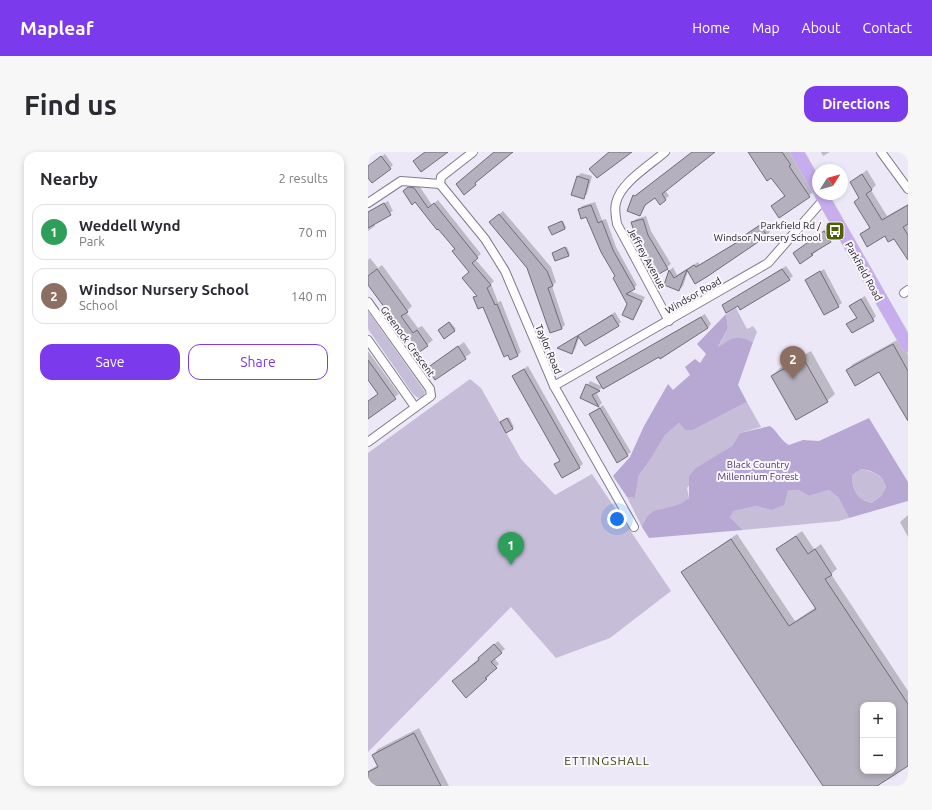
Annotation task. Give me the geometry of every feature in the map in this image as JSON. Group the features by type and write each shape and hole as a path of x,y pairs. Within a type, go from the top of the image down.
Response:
{"main road":[{"name":"Parkfield Road","path":"797,152 812,178"},
{"name":"Parkfield Road","path":"824,200 908,346"}],"street":[{"path":"368,202 402,181 440,184 441,177 473,152"},
{"name":"Jeffrey Avenue","path":"665,152 622,188 616,201 615,210 617,224 669,321"},
{"path":"881,152 908,189"},
{"name":"Taylor Road","path":"440,184 485,239 505,271 554,386 634,527"},
{"name":"Windsor Road","path":"554,386 669,321 768,262 816,200"},
{"name":"Greenock Crescent","path":"368,302 430,389 431,396 368,442"},
{"path":"368,340 415,407"}],"shaded area":[{"path":"736,308 747,329 753,326 757,332 753,342 738,338 727,342 718,348 728,328 726,314"},
{"path":"368,311 425,392 423,397 418,398 413,394 368,329"},
{"path":"470,379 481,388 521,459 555,495 592,474 671,591 610,638 556,658 511,607 368,752 368,453"},
{"path":"747,402 761,427 740,433 732,446 715,457 687,488 689,498 682,505 661,509 645,519 642,527 627,497 635,498 639,475 665,435 679,423 685,430 693,430"},
{"path":"861,469 870,471 880,476 886,487 881,496 872,503 859,497 854,489 852,475"},
{"path":"788,490 798,490 809,496 829,490 838,497 849,518 839,521 743,530 730,517 734,511 756,506 771,510"}],"green space":[{"path":"726,314 728,328 718,347 735,338 742,338 753,342 738,385 747,402 693,430 685,430 679,423 665,435 639,475 635,498 627,497 613,476 630,457 644,426 668,384 673,390 690,375 685,367 695,359 700,363 706,354 697,344"},
{"name":"Black Country Millennium Forest","path":"869,418 908,482 908,501 849,518 838,497 829,490 809,496 798,490 788,490 784,505 771,510 756,506 734,511 730,517 743,530 649,538 642,527 650,514 676,506 689,498 689,476 696,468 732,446 740,433 770,426 783,441 789,445 803,440 819,441","holes":["861,469 874,472 880,476 886,487 881,496 872,503 859,497 853,485 852,475"]}],"building":[{"path":"425,152 448,152 421,172 413,161"},
{"path":"494,152 513,152 475,183 476,185 464,195 456,184"},
{"path":"609,152 632,152 597,178 589,169"},
{"path":"692,152 715,152 662,194 666,200 660,205 655,198 645,205 640,216 627,211 633,195 635,196"},
{"path":"748,152 782,152 791,165 789,166 810,197 779,218 771,206 785,196 771,178 767,181"},
{"path":"381,156 391,169 372,183 368,178 368,166"},
{"path":"862,174 872,190 866,194 882,220 908,205 908,224 903,227 908,235 908,260 894,239 888,242 885,236 867,247 860,234 870,228 854,202 859,198 850,182"},
{"path":"577,176 589,180 584,199 571,195"},
{"path":"408,187 414,188 428,208 434,203 478,258 472,263 491,285 487,288 495,305 497,304 518,356 510,360 508,355 504,357 483,307 478,309 473,297 477,296 462,278 469,272 452,251 455,249 438,229 437,230 415,202 412,205 403,191"},
{"path":"384,203 391,215 368,228 368,212"},
{"path":"591,205 598,223 602,221 613,250 635,289 626,294 642,301 633,320 622,315 627,304 613,278 615,276 601,252 586,217 581,219 578,209"},
{"path":"499,214 547,271 553,286 548,288 562,329 550,333 527,268 489,222"},
{"path":"643,219 648,235 668,269 657,275 637,241 631,222"},
{"path":"562,221 565,229 552,235 548,227"},
{"path":"760,225 767,236 708,276 695,284 687,270 679,291 664,285 669,270 674,278 694,265 696,267 746,237 745,235"},
{"path":"824,231 831,242 811,254 813,255 800,264 793,253"},
{"path":"565,247 569,256 555,261 552,253"},
{"path":"377,269 408,312 401,316 413,333 417,330 428,346 418,353 368,285 368,276"},
{"path":"782,269 790,280 740,310 738,306 726,313 722,305"},
{"path":"820,271 839,307 824,315 805,280"},
{"path":"861,299 874,321 852,333 846,324 857,318 849,306"},
{"path":"612,315 619,326 585,346 578,336 572,354 557,348"},
{"path":"701,317 708,328 660,359 659,357 603,389 596,377"},
{"path":"449,322 455,331 444,339 438,330"},
{"path":"893,344 908,371 908,421 879,372 855,386 846,370"},
{"path":"458,346 466,359 435,380 427,368"},
{"path":"803,358 828,402 796,420 771,376"},
{"path":"368,360 396,399 368,419 368,401 378,394 368,380"},
{"path":"524,369 580,468 562,478 554,464 560,461 512,376"},
{"path":"586,384 600,391 592,395 599,407 580,398"},
{"path":"600,408 628,456 617,463 589,414"},
{"path":"507,418 513,429 506,433 500,422"},
{"path":"796,536 808,554 815,549 832,575 825,579 908,704 908,766 896,774 896,702 860,702 860,774 896,774 877,786 823,786 681,572 731,539 789,626 816,609 776,549"},
{"path":"494,644 502,653 491,662 497,668 466,698 452,681 479,660 478,658"},
{"path":"414,733 441,786 368,786 368,772 378,767 372,755"}],"place":[{"name":"Parkfield Rd / Windsor Nursery School","path":"835,231"},
{"name":"Windsor Nursery School","path":"793,379"},
{"name":"Weddell Wynd","path":"511,565"}],"district":[{"name":"ETTINGSHALL","path":"607,761"}]}
